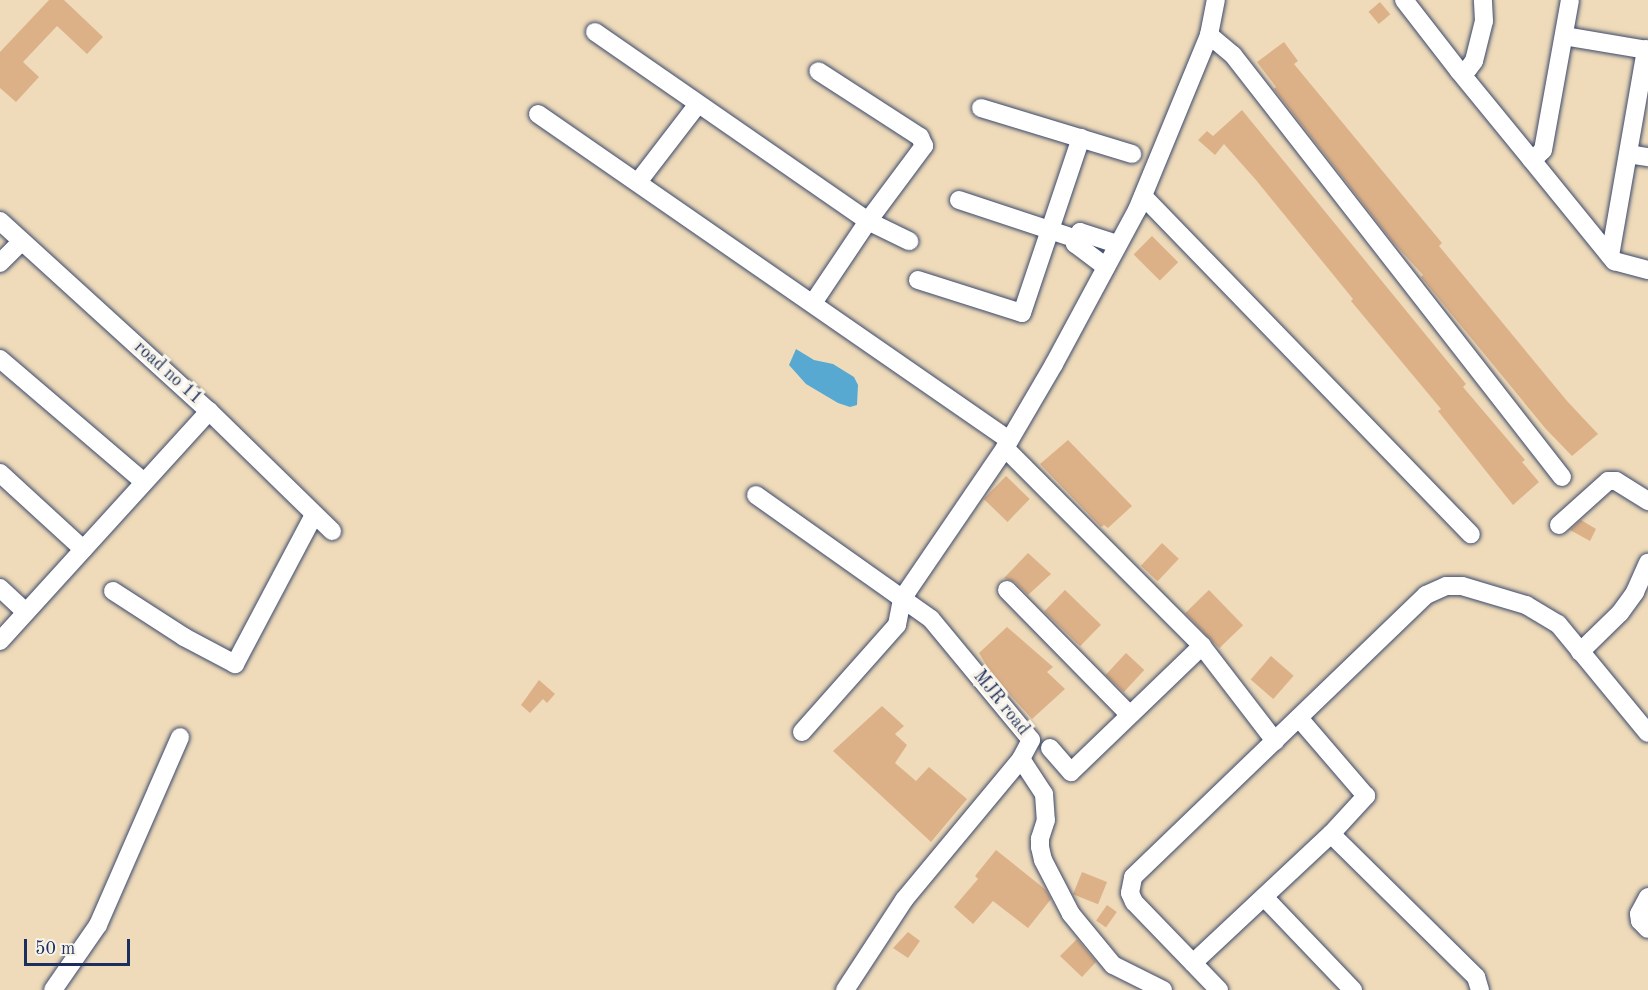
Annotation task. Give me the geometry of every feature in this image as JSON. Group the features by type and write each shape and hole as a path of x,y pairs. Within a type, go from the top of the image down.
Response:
{"street":[{"path":"802,732 897,625 902,598 1007,444 1143,196 1209,35 1216,0"},
{"path":"1404,0 1610,256 1622,265 1648,270"},
{"path":"1459,71 1468,69 1474,61 1484,21 1484,0"},
{"path":"1531,159 1543,150 1570,0"},
{"path":"595,32 868,221 909,241"},
{"path":"1209,35 1233,55 1562,477"},
{"path":"1564,36 1647,49 1610,256"},
{"path":"813,303 868,221 924,146 924,141 818,71"},
{"path":"638,182 698,104"},
{"path":"981,108 1132,154"},
{"path":"538,114 813,303 1007,444 1202,646 1275,741"},
{"path":"918,280 1022,313 1081,138"},
{"path":"1628,154 1648,157"},
{"path":"1143,196 1471,534"},
{"path":"959,200 1050,228 1077,239"},
{"name":"road no 11","path":"0,221 209,411 332,531"},
{"path":"1106,267 1075,244 1080,232 1118,244"},
{"path":"0,263 22,241"},
{"path":"4,370 144,482"},
{"path":"0,641 209,411"},
{"path":"0,473 83,549"},
{"path":"1559,525 1608,481 1616,481 1648,501"},
{"name":"MJR road","path":"756,495 931,619 1031,740 1030,746 1021,759 904,900 845,990"},
{"path":"113,591 184,637 235,664 314,515"},
{"path":"1580,652 1620,613 1635,592 1648,563"},
{"path":"1219,990 1134,902 1130,893 1133,877 1426,595 1446,586 1462,586 1526,605 1557,624 1648,733"},
{"path":"0,588 26,612"},
{"path":"1007,590 1129,714"},
{"path":"1050,748 1071,772 1202,646"},
{"path":"1193,963 1331,834 1366,796 1299,718"},
{"path":"53,990 98,925 180,737"},
{"path":"1021,759 1044,794 1046,820 1040,847 1043,860 1071,914 1113,965 1163,990"},
{"path":"1331,834 1476,977 1480,990"},
{"path":"1264,897 1353,990"},
{"path":"1648,897 1639,914 1640,921 1648,929"}],"water":[{"path":"796,349 814,360 833,364 854,377 858,385 857,405 850,407 838,403 806,384 789,365"}],"building":[{"path":"49,0 64,0 103,37 87,54 57,26 23,62 39,77 16,102 0,88 0,52"},
{"path":"1380,2 1390,14 1379,24 1369,12"},
{"path":"1284,42 1298,61 1294,64 1442,243 1439,246 1567,401 1598,434 1572,456 1545,428 1421,277 1423,275 1393,242 1274,89 1276,87 1257,62"},
{"path":"1242,110 1466,384 1463,387 1525,460 1522,462 1539,482 1513,505 1438,411 1441,409 1351,301 1353,299 1256,180 1224,144 1215,155 1198,140 1207,131 1213,136"},
{"path":"1152,236 1178,262 1160,281 1134,254"},
{"path":"1068,440 1132,506 1108,528 1104,525 1101,527 1040,464"},
{"path":"1006,476 1030,499 1008,522 984,499"},
{"path":"1581,520 1596,529 1590,541 1570,530"},
{"path":"1162,543 1179,559 1158,581 1141,566"},
{"path":"1028,553 1051,574 1028,595 1015,582 1004,578"},
{"path":"1065,590 1101,625 1080,646 1044,612"},
{"path":"1209,590 1243,625 1219,648 1185,613"},
{"path":"1007,627 1053,667 1047,672 1065,689 1032,719 993,676 979,653"},
{"path":"1126,653 1144,670 1124,692 1106,675"},
{"path":"1271,656 1294,676 1273,699 1251,679"},
{"path":"539,680 555,694 547,703 543,699 530,713 521,705"},
{"path":"882,706 904,726 895,734 907,745 895,763 916,781 929,767 967,799 931,842 833,751"},
{"path":"996,850 1046,890 1051,899 1028,928 993,901 973,924 954,907 978,879 975,876"},
{"path":"1082,872 1107,882 1098,904 1073,894"},
{"path":"1107,905 1117,912 1106,927 1096,921"},
{"path":"908,932 920,941 908,958 893,948"},
{"path":"1077,939 1096,962 1082,977 1060,956"}]}
